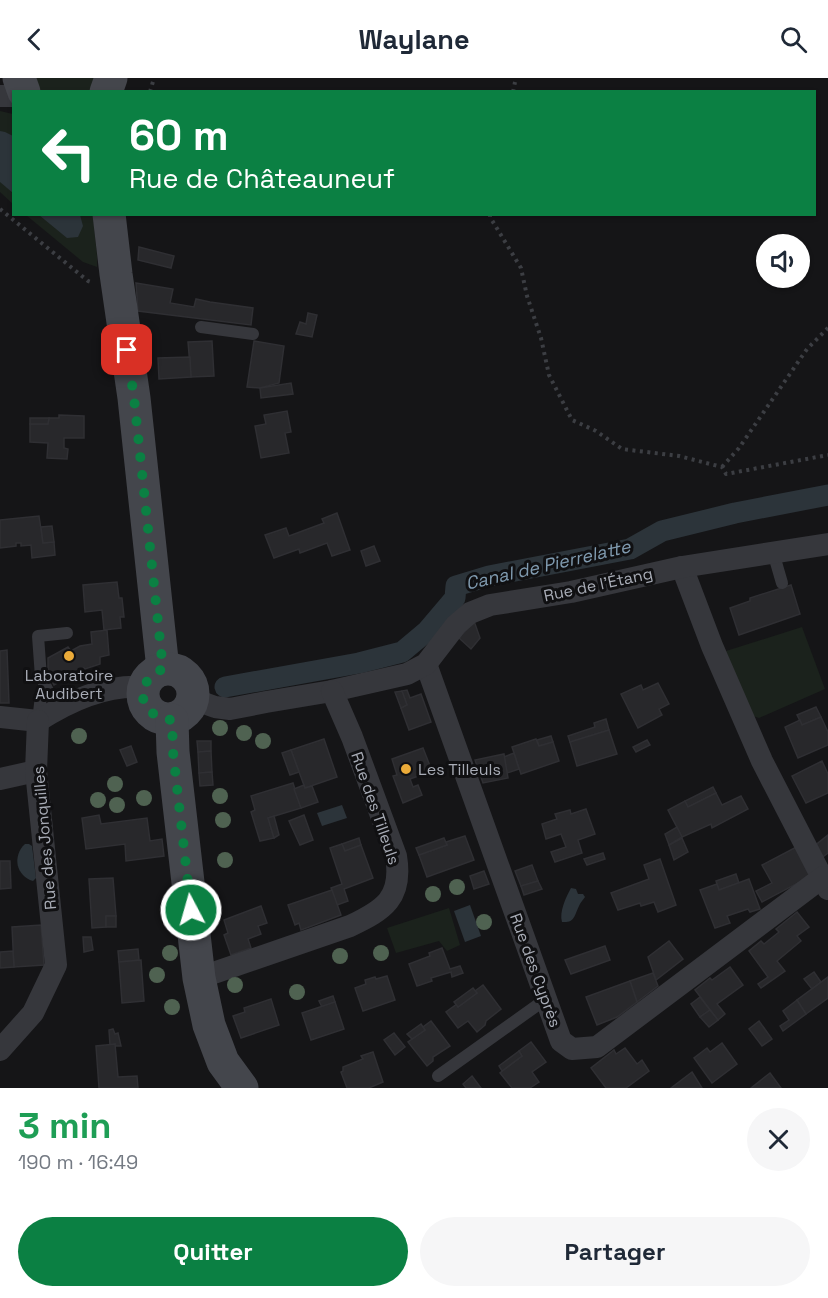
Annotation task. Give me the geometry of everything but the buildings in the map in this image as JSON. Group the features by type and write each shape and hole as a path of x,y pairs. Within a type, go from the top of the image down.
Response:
{"main road":[{"path":"109,216 134,398 154,678"},
{"path":"183,710 161,719 152,714 146,707 143,697 154,678 171,669 180,671 191,683 194,691 183,710 175,763 199,978 209,1025 223,1062 242,1088"}],"street":[{"name":"Rue de l'Étang","path":"183,710 215,707 230,709 332,692 407,674 426,664 456,625 470,613 490,605 571,592 682,567 828,544"},
{"path":"682,567 712,646 762,761 826,883"},
{"name":"Rue des Cyprès","path":"426,664 561,1041 572,1049 597,1047 826,883"},
{"path":"0,717 38,721 50,713 108,688 134,686 154,678"},
{"name":"Rue des Tilleuls","path":"199,978 350,926 371,916 392,898 398,878 396,856 352,737 332,692"},
{"name":"Rue des Jonquilles","path":"0,1050 33,1013 56,965 36,771 38,721"},
{"path":"0,780 36,771"}],"lane":[{"path":"201,327 253,334"},
{"path":"773,552 782,583"},
{"path":"38,721 41,696 48,691 41,677 38,636 67,633"},
{"path":"438,1076 546,999"}],"path":[{"path":"513,90 515,82"},
{"path":"0,209 88,281 118,287"},
{"path":"490,216 521,268 549,375 572,420 596,431 622,449 679,456 722,467 726,474 828,455"},
{"path":"722,467 739,448 807,349 828,328"}],"shaded area":[{"path":"33,78 98,78 91,90 40,90"},
{"path":"0,111 12,114 12,203 0,192"},
{"path":"0,131 12,136 12,192 0,182"},
{"path":"27,216 93,216 97,267 83,262"},
{"path":"40,216 80,216 83,226 78,237 67,238"},
{"path":"802,627 825,689 759,718 750,715 726,651"},
{"path":"342,805 347,818 322,826 317,813"},
{"path":"25,844 32,846 36,878 33,881 23,875 18,865 18,854"},
{"path":"571,888 576,889 578,894 583,894 585,897 572,920 562,922 562,909"},
{"path":"470,905 481,936 465,942 454,911"},
{"path":"449,908 460,945 447,951 439,941 396,953 387,928"}],"waterway":[{"name":"Canal de Pierrelatte","path":"225,687 359,663 402,652 427,631 455,598 456,586 489,576 630,549 662,531 735,513 828,495"}],"place":[{"name":"Laboratoire Audibert","path":"69,656"},
{"name":"Les Tilleuls","path":"406,769"}],"route":[{"path":"127,350 163,669 148,679 143,697 146,707 152,714 161,719 172,720 173,752 191,910"}]}
